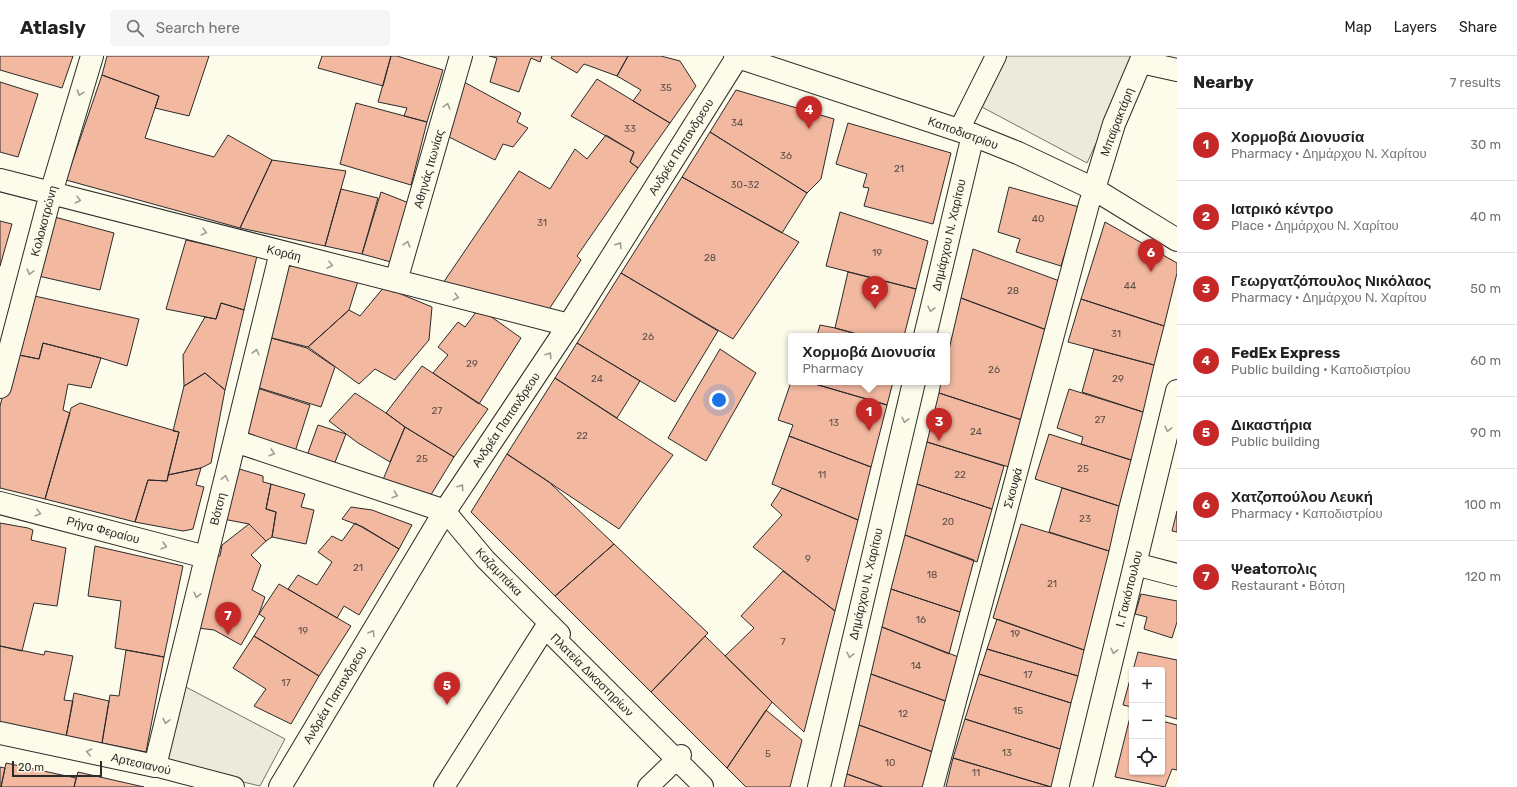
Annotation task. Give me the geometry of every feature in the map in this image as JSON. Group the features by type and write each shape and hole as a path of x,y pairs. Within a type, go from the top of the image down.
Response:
{"street":[{"name":"Κολοκοτρώνη","path":"0,387 51,193 92,56"},
{"name":"Αθηνάς Ιτωνίας","path":"396,281 461,56"},
{"name":"Καποδιστρίου","path":"737,56 966,133 1018,153 1094,189 1177,240"},
{"name":"Ανδρέα Παπανδρεου","path":"282,786 445,512 569,325 737,56"},
{"name":"Δημάρχου Ν. Χαρίτου","path":"926,333 966,133 996,56"},
{"path":"1142,59 1177,70"},
{"name":"Μπαϊρακτάρη","path":"1094,189 1114,124 1142,59"},
{"name":"Κοράη","path":"0,180 569,325"},
{"name":"Σκουφά","path":"933,787 1088,204 1094,189"},
{"name":"Βότση","path":"155,766 281,252"},
{"name":"Δημάρχου Ν. Χαρίτου","path":"819,787 913,385"},
{"name":"Ι. Γακιόπουλου","path":"1081,787 1177,391"},
{"path":"235,441 445,512"},
{"name":"Ρήγα Φεραίου","path":"0,503 206,557"},
{"name":"Καζαμπάκα","path":"445,512 485,559 679,758 713,787"},
{"path":"1135,564 1177,575"},
{"name":"Πλατεία Δικαστηρίων","path":"444,787 545,628 679,758 704,786 702,787"},
{"name":"Αρτεσιανού","path":"0,733 155,766 234,787"},
{"path":"648,787 679,758"}],"shaded area":[{"path":"986,56 1136,56 1087,163 965,98"},
{"path":"182,685 285,739 260,786 163,763"}],"building":[{"path":"0,56 73,56 62,88 0,70"},
{"path":"107,56 209,56 189,116 155,108 159,96 102,75"},
{"path":"322,56 391,56 383,86 318,68"},
{"path":"391,56 397,56 443,70 427,122 404,116 407,108 378,102"},
{"path":"489,56 542,56 540,62 531,58 519,92 490,82 497,58"},
{"path":"552,56 628,56 617,76 584,64 577,73 551,58"},
{"path":"628,56 661,56 680,61 696,86 670,123 633,101 641,90 617,76"},
{"path":"102,75 159,96 145,138 214,157 228,135 272,160 240,228 66,180"},
{"path":"597,79 670,123 638,168 630,162 634,152 571,116"},
{"path":"0,82 38,94 18,157 0,152"},
{"path":"464,82 521,113 517,122 528,128 513,147 503,144 495,160 449,137"},
{"path":"736,90 834,119 821,179 807,193 710,132"},
{"path":"356,103 427,122 411,185 340,164"},
{"path":"848,123 951,153 933,224 864,206 869,188 863,187 867,174 836,164"},
{"path":"710,132 807,193 782,233 682,177"},
{"path":"606,135 634,152 630,162 638,168 577,256 581,260 546,314 439,289 519,171 550,189 575,149 587,159"},
{"path":"272,160 346,171 325,246 240,228"},
{"path":"682,177 799,242 733,339 621,273"},
{"path":"1009,187 1079,207 1061,266 1016,252 1020,239 998,232"},
{"path":"341,189 378,198 362,254 325,246"},
{"path":"381,192 409,203 391,262 362,254"},
{"path":"840,212 928,241 916,289 826,266"},
{"path":"51,216 114,233 100,290 34,275"},
{"path":"0,221 12,224 0,266"},
{"path":"1105,222 1177,263 1177,273 1164,326 1081,299"},
{"path":"186,240 257,256 244,310 221,303 216,319 166,309"},
{"path":"973,249 1065,283 1052,332 961,298"},
{"path":"298,264 358,281 349,310 308,347 264,336 284,268"},
{"path":"848,272 916,289 905,333 853,333 835,328"},
{"path":"621,273 718,331 675,402 577,343"},
{"path":"384,287 432,307 429,340 395,380 375,369 359,384 308,347 349,310 360,316"},
{"path":"30,295 139,319 127,366 43,343 39,359 14,354"},
{"path":"961,298 1052,332 1025,421 939,393 940,385 950,385 950,345"},
{"path":"1081,299 1164,326 1154,365 1068,342"},
{"path":"221,303 244,310 225,390 205,373 184,386 183,355 205,317 216,319"},
{"path":"479,308 521,338 479,404 433,373 448,355 438,347 458,322 465,327"},
{"path":"820,325 853,333 818,333"},
{"path":"264,336 307,348 335,367 321,407 253,386"},
{"path":"43,343 101,358 91,388 68,384 63,410 70,413 45,499 0,488 0,406 14,354 39,359"},
{"path":"577,343 640,381 617,418 555,378"},
{"path":"720,349 756,373 706,461 668,438"},
{"path":"1094,349 1154,365 1143,412 1082,392"},
{"path":"422,366 488,409 454,457 405,427 386,413"},
{"path":"205,373 225,390 211,463 201,468 168,475 179,432 173,431 184,386"},
{"path":"555,378 673,455 619,529 507,454"},
{"path":"790,385 818,385 887,405 871,467 789,436 793,425 778,420"},
{"path":"818,385 892,385 887,405"},
{"path":"257,388 310,405 293,458 243,441"},
{"path":"1069,389 1143,412 1131,460 1081,444 1083,437 1057,428"},
{"path":"355,393 405,427 390,462 358,443 329,421"},
{"path":"939,393 1025,421 1012,468 927,442"},
{"path":"80,403 179,432 167,481 148,480 135,522 45,499 71,408"},
{"path":"318,425 346,434 332,470 305,461"},
{"path":"405,427 454,457 429,498 382,482"},
{"path":"1049,434 1131,460 1119,506 1035,479"},
{"path":"789,436 871,467 858,520 772,484"},
{"path":"927,442 1004,466 992,509 917,484"},
{"path":"507,454 549,482 614,544 555,596 471,512"},
{"path":"201,468 196,485 204,487 193,529 183,531 135,522 148,480 167,481 168,475"},
{"path":"236,468 263,476 263,482 271,484 266,509 276,512 272,537 266,541 249,524 223,519"},
{"path":"271,484 305,494 301,507 314,510 306,544 272,537 276,512 266,509"},
{"path":"917,484 992,509 977,562 905,535"},
{"path":"782,488 858,520 835,611 753,547 782,515 771,505"},
{"path":"1062,488 1119,506 1109,551 1049,532"},
{"path":"351,507 372,510 412,525 399,549 363,527 342,519"},
{"path":"1177,511 1177,532 1172,531"},
{"path":"0,523 28,528 33,530 31,540 66,548 57,606 34,603 22,651 0,646"},
{"path":"355,523 399,549 359,615 344,606 337,618 288,589 298,575 317,585 332,562 318,552 332,536 342,541"},
{"path":"249,524 266,541 251,555 261,565 252,590 265,597 259,614 241,645 214,630 198,628 214,557 220,556 222,545"},
{"path":"1021,524 1109,551 1084,650 993,618"},
{"path":"905,535 974,560 960,612 891,589"},
{"path":"614,544 708,633 651,692 555,596"},
{"path":"95,546 183,566 164,657 115,648 121,601 88,596"},
{"path":"783,571 835,611 804,732 725,656 754,628 741,616"},
{"path":"279,584 351,626 319,676 254,636 265,618 259,614"},
{"path":"891,589 960,612 949,654 882,627"},
{"path":"1141,594 1177,601 1177,622 1172,638 1144,629 1147,617 1135,614"},
{"path":"997,619 1084,650 1078,676 987,649"},
{"path":"882,627 961,658 948,702 871,674"},
{"path":"254,636 319,676 291,724 254,706 266,689 233,668"},
{"path":"705,636 772,702 727,768 651,692"},
{"path":"0,646 44,655 45,651 73,656 64,700 73,701 66,737 0,722"},
{"path":"987,649 1078,676 1071,703 979,674"},
{"path":"126,650 164,657 146,752 102,743 110,695 119,696"},
{"path":"1138,652 1177,660 1177,719 1165,716 1165,667 1134,667"},
{"path":"871,674 948,702 933,752 859,725"},
{"path":"979,674 1071,703 1060,749 965,719"},
{"path":"1129,683 1129,706 1123,705"},
{"path":"74,693 109,701 102,743 66,737"},
{"path":"766,710 802,740 790,787 746,787 727,768"},
{"path":"965,719 1060,749 1051,787 953,758"},
{"path":"1129,721 1129,775 1165,775 1165,722 1177,725 1177,770 1172,769 1165,787 1115,777"},
{"path":"859,725 933,752 924,787 883,787 847,774"},
{"path":"953,758 1051,787 946,787"},
{"path":"6,763 76,778 74,787 1,787"},
{"path":"0,767 5,768 1,787 0,787"},
{"path":"78,772 144,787 74,787"},
{"path":"847,774 883,787 844,787"}],"place":[{"name":"FedEx Express","path":"809,129"},
{"name":"Χατζοπούλου Λευκή","path":"1151,272"},
{"name":"Ιατρικό κέντρο","path":"875,309"},
{"name":"Χορμοβά Διονυσία","path":"869,431"},
{"name":"Γεωργατζόπουλος Νικόλαος","path":"939,441"},
{"name":"Ψeatοπολις","path":"228,635"},
{"name":"Δικαστήρια","path":"447,705"}]}
